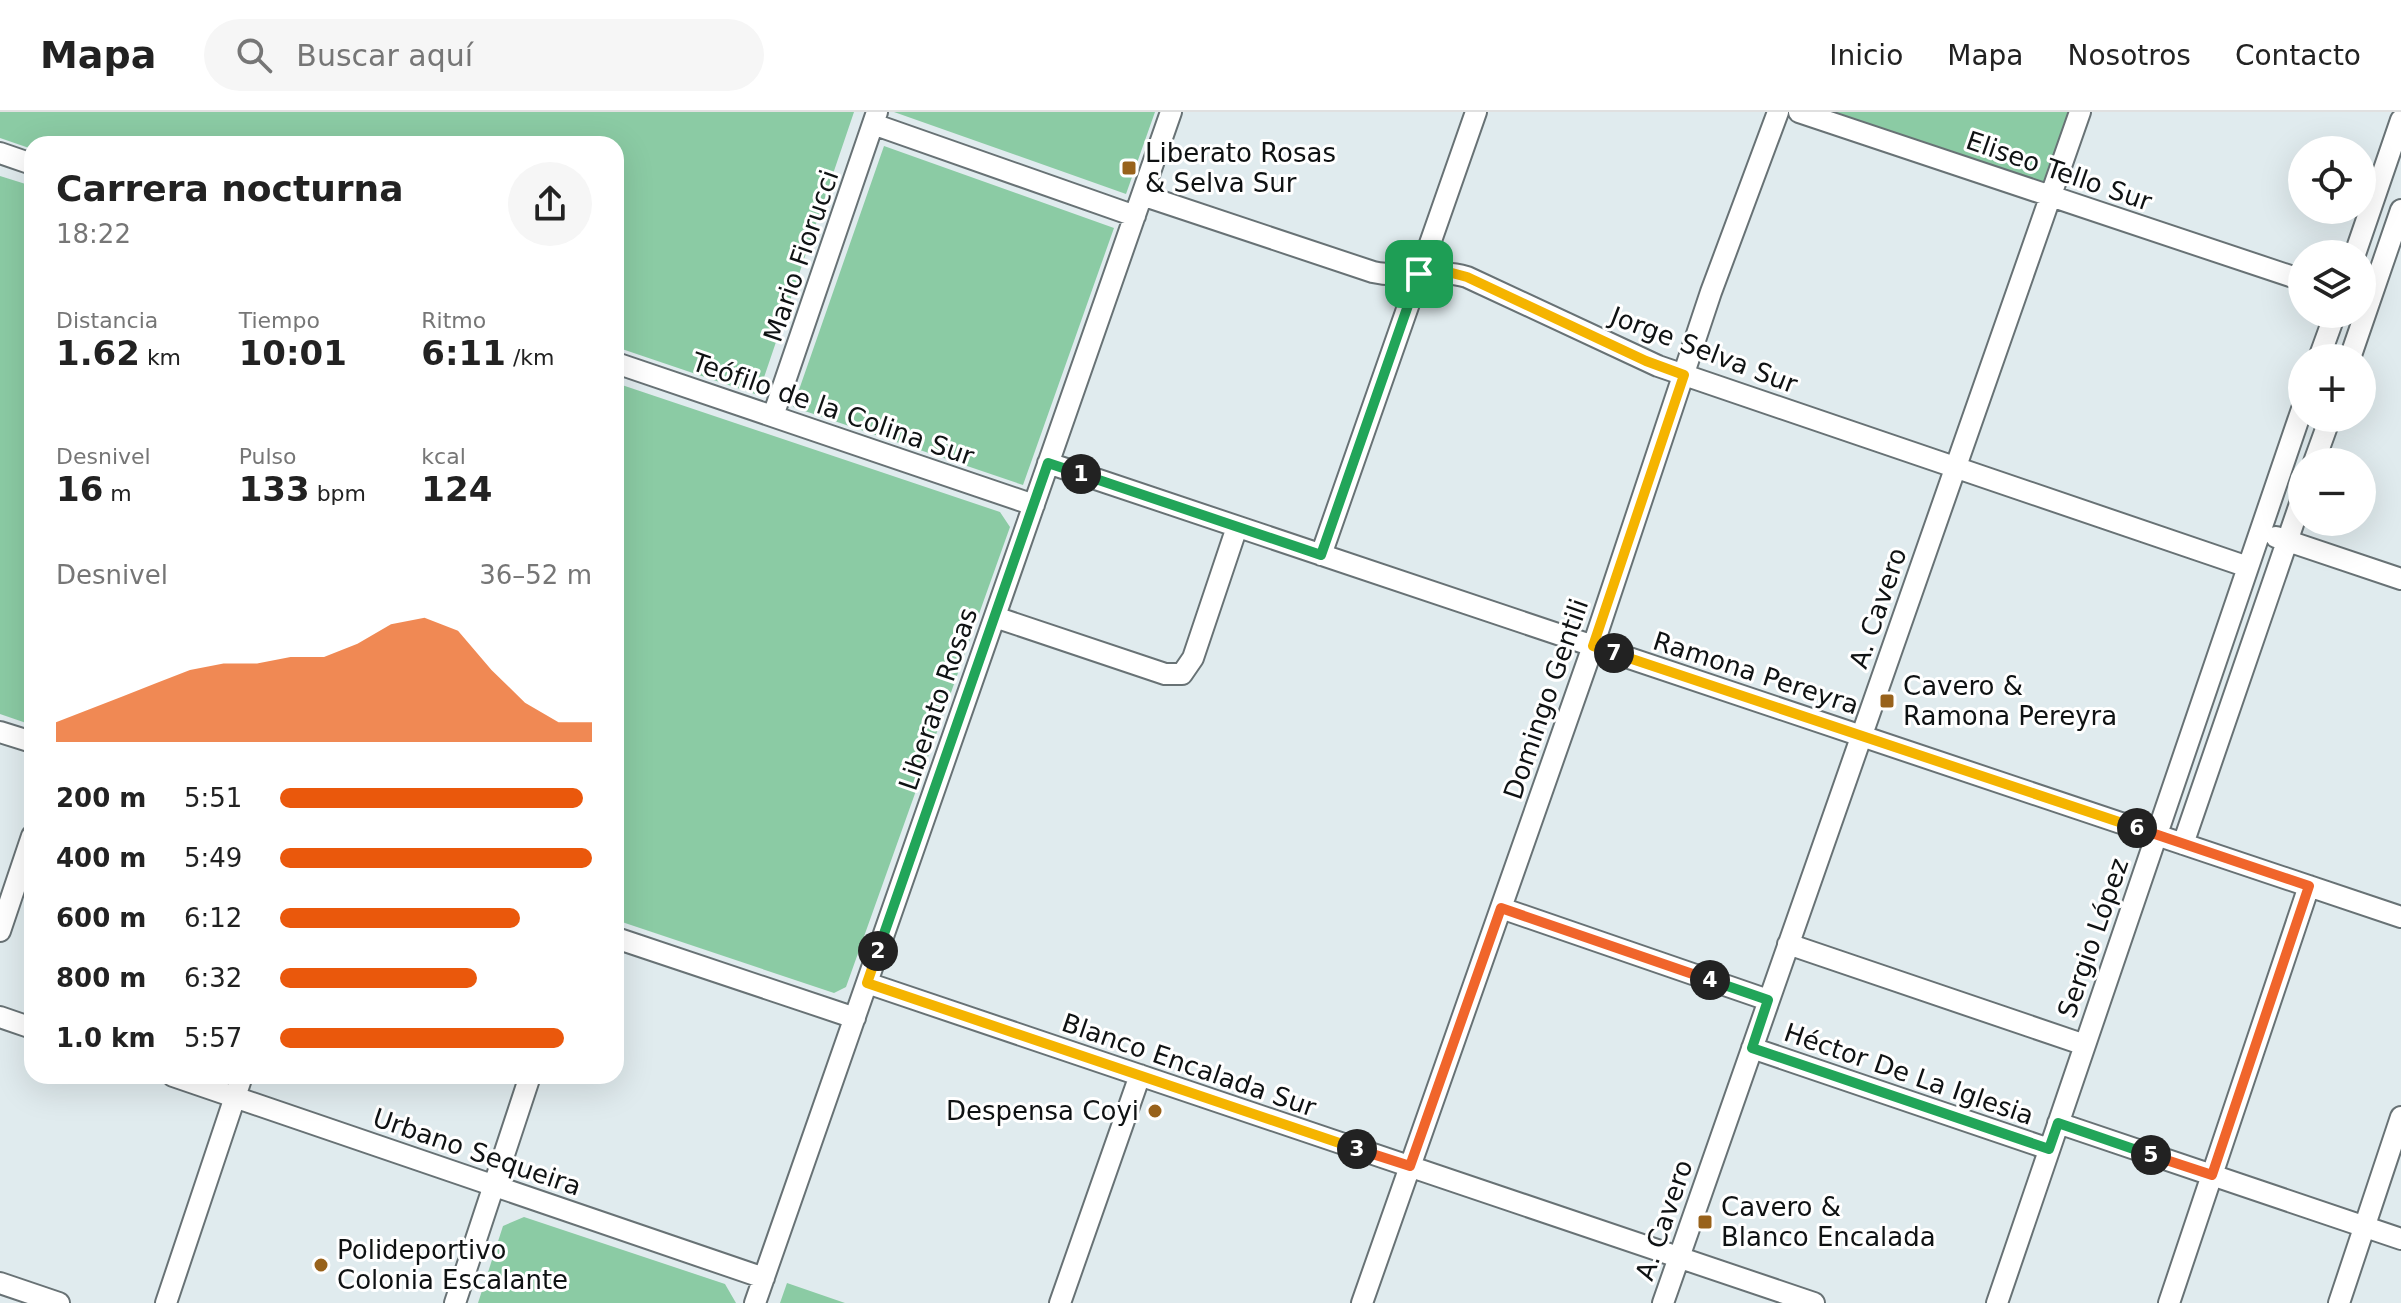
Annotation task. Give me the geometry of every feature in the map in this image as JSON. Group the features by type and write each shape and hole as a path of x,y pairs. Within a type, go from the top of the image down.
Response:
{"street":[{"name":"Liberato Rosas","path":"755,1303 1171,112"},
{"path":"1321,555 1476,112"},
{"name":"Domingo Gentili","path":"1362,1303 1593,646 1719,271 1778,112"},
{"name":"Eliseo Tello Sur","path":"1799,112 2288,275"},
{"name":"A. Cavero","path":"1663,1303 2080,112"},
{"path":"875,118 1135,216"},
{"name":"Mario Fiorucci","path":"773,416 875,118"},
{"path":"2360,240 2401,120"},
{"path":"0,153 24,161"},
{"name":"Jorge Selva Sur","path":"1142,195 1373,272 1452,273 1467,277 1646,361 2248,567"},
{"path":"2355,344 2397,234 2401,210"},
{"name":"Teófilo de la Colina Sur","path":"624,366 1034,505"},
{"name":"Sergio López","path":"1997,1303 2294,432"},
{"name":"Ramona Pereyra","path":"1048,463 2401,917"},
{"path":"995,617 1165,674 1182,674 1193,658 1237,527"},
{"path":"2260,532 2401,579"},
{"path":"2183,844 2289,536"},
{"path":"0,732 24,740"},
{"path":"0,931 24,860"},
{"path":"2169,1303 2309,886"},
{"path":"1501,908 1768,1000"},
{"path":"624,941 855,1018"},
{"path":"1788,944 2085,1045"},
{"name":"Blanco Encalada Sur","path":"867,983 1814,1303"},
{"path":"0,1017 24,1025"},
{"name":"Héctor De La Iglesia","path":"1752,1048 2049,1149"},
{"path":"1060,1303 1140,1075"},
{"name":"Urbano Sequeira","path":"197,1084 764,1278"},
{"path":"166,1303 239,1084"},
{"path":"455,1303 527,1084"},
{"path":"2339,1303 2401,1117"},
{"name":"Héctor De La Iglesia","path":"2058,1123 2401,1239"},
{"path":"0,1283 59,1303"}],"green space":[{"path":"0,112 854,112 758,395 624,350 624,136 24,136 24,146 0,138"},
{"path":"894,112 1155,112 1126,194"},
{"path":"1830,112 2069,112 2042,187"},
{"path":"884,146 1114,228 1023,485 793,407"},
{"path":"0,176 24,184 24,722 0,714"},
{"path":"624,386 1000,512 1010,527 846,987 834,993 624,923"},
{"path":"524,1217 725,1284 736,1303 478,1303 503,1226"},
{"path":"787,1283 845,1303 780,1303"}],"place":[{"name":"Liberato Rosas & Selva Sur","path":"1129,168"},
{"name":"Cavero & Ramona Pereyra","path":"1887,701"},
{"name":"Despensa Coyi","path":"1155,1111"},
{"name":"Cavero & Blanco Encalada","path":"1705,1222"},
{"name":"Polideportivo Colonia Escalante","path":"321,1265"}],"route":[{"path":"1452,273 1467,277 1646,361 1684,375 1593,646 2309,886 2212,1175 2058,1123 2049,1149 1752,1048 1768,1000 1501,908 1410,1166 867,983 1048,463 1321,555 1419,274 1452,273"}]}
